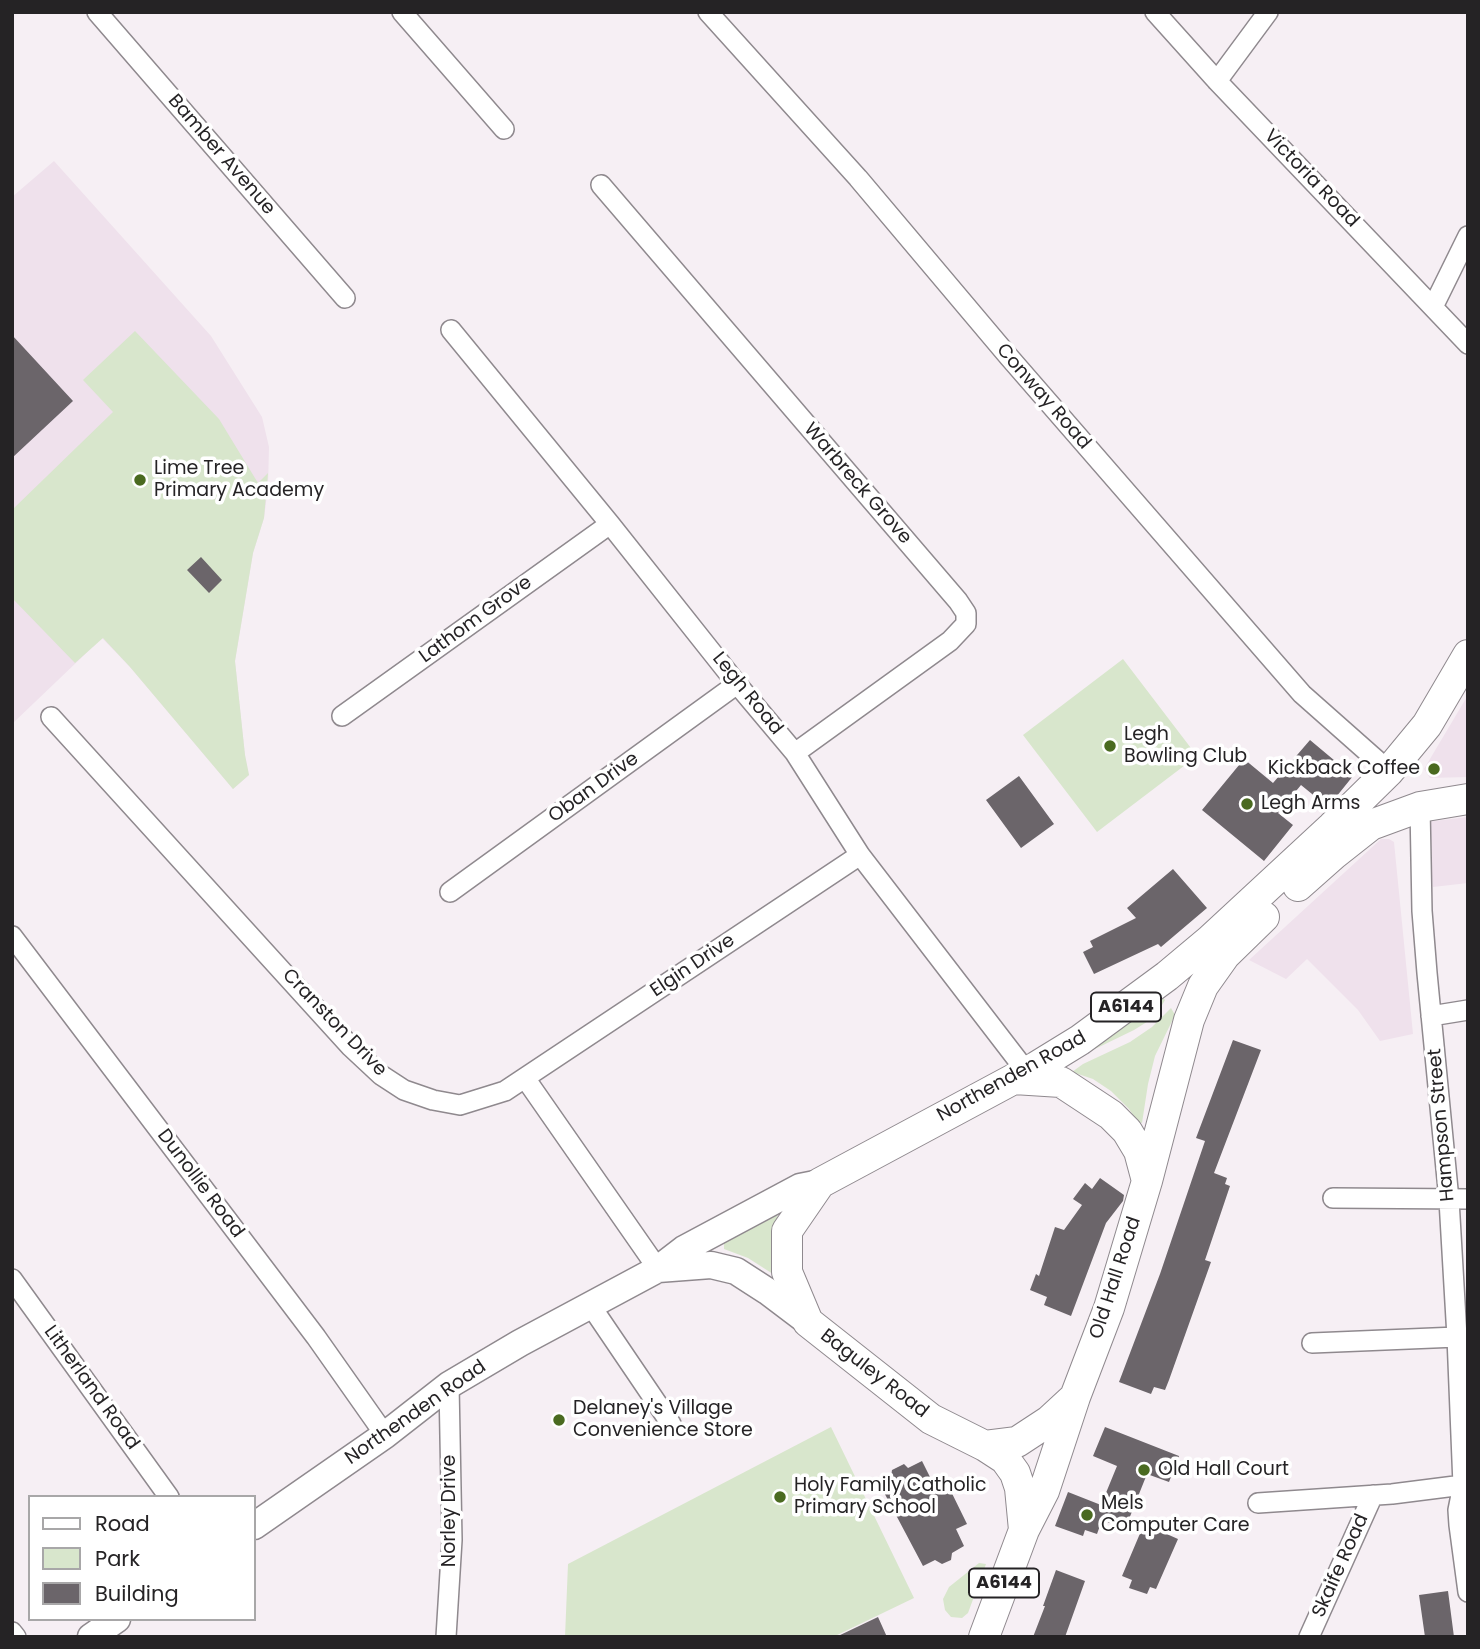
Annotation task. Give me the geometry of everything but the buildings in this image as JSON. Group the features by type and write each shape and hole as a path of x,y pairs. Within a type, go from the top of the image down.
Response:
{"main road":[{"name":"A6144","path":"1389,771 1427,725 1468,655"},
{"name":"Northenden Road","path":"256,1525 385,1435 449,1385 520,1343 658,1269 684,1249 800,1187 820,1183 1036,1067 1080,1040 1167,976 1210,940 1389,771"},
{"name":"A6144","path":"1420,807 1468,799"},
{"name":"Old Hall Road","path":"984,1637 1024,1530 1044,1491 1075,1397 1109,1308 1147,1181 1189,1020 1203,986 1225,955 1333,855 1371,825 1420,807"},
{"path":"1020,1075 1061,1082 1111,1115 1128,1131 1139,1151 1147,1181"},
{"name":"Baguley Road","path":"820,1183 787,1231 787,1272 808,1322 931,1419 985,1446"},
{"name":"Northenden Road","path":"658,1269 711,1265 736,1271 808,1322"},
{"name":"A6144","path":"985,1446 1017,1441 1049,1421 1075,1397"},
{"name":"Old Hall Road","path":"985,1446 1005,1459 1015,1473 1020,1488 1024,1530"},
{"path":"91,1637 114,1621"}],"street":[{"path":"402,12 504,129"},
{"name":"Conway Road","path":"708,12 858,178 1009,358 1302,694 1389,771"},
{"name":"Victoria Road","path":"1155,12 1217,81 1468,344"},
{"path":"1217,81 1268,12"},
{"name":"Bamber Avenue","path":"101,14 345,299"},
{"name":"Warbreck Grove","path":"601,185 966,613 966,624 950,641 794,752"},
{"path":"1433,307 1468,236"},
{"name":"Legh Road","path":"451,330 794,752 860,855 1020,1075"},
{"name":"Lathom Grove","path":"342,716 610,524"},
{"name":"Oban Drive","path":"450,892 737,684"},
{"name":"Cranston Drive","path":"51,717 351,1047 381,1075 404,1090 433,1100 460,1105 505,1091 525,1078"},
{"name":"Hampson Street","path":"1420,807 1422,911 1432,1016 1458,1199 1457,1337 1463,1485 1458,1510 1468,1592"},
{"name":"Elgin Drive","path":"525,1078 860,855"},
{"name":"Dunollie Road","path":"12,936 316,1337 385,1435"},
{"path":"1432,1016 1468,1010"},
{"path":"525,1078 658,1269"},
{"path":"1333,1198 1458,1199"},
{"name":"Litherland Road","path":"12,1279 168,1495"},
{"path":"591,1306 671,1424"},
{"path":"1312,1343 1457,1337"},
{"name":"Norley Drive","path":"446,1637 452,1539 449,1385"},
{"path":"1258,1503 1463,1485"},
{"name":"Skaife Road","path":"1309,1637 1383,1494"},
{"path":"12,1632 16,1637"}],"shaded area":[{"name":"Lime Tree Primary Academy","path":"54,161 211,336 262,417 269,447 268,487 264,518 253,553 235,661 249,775 233,789 130,667 102,638 12,724 12,197"},
{"path":"1468,695 1468,777 1430,778 1424,769"},
{"path":"1468,817 1468,883 1433,887 1426,822"},
{"path":"1381,839 1394,842 1413,1034 1380,1041 1358,1010 1307,959 1286,979 1249,960"}],"green space":[{"name":"Lime Tree Primary Academy","path":"135,331 219,419 258,483 268,473 264,518 253,553 235,661 249,775 233,789 103,638 75,663 12,598 12,510 113,412 83,380"},
{"name":"Legh Bowling Club","path":"1123,659 1197,756 1097,832 1023,735"},
{"path":"1161,996 1165,1000 1150,1020 1064,1064"},
{"path":"1171,1008 1175,1015 1155,1056 1142,1123 1137,1121 1111,1091 1093,1079 1072,1072 1130,1042 1152,1027"},
{"path":"778,1213 772,1246 773,1274 748,1258 724,1249 724,1241"},
{"name":"Holy Family Catholic Primary School","path":"831,1427 914,1598 833,1637 565,1637 568,1564"},
{"path":"979,1563 986,1564 968,1613 962,1618 951,1617 945,1610 943,1599 949,1587"}],"place":[{"name":"Lime Tree Primary Academy","path":"140,480"},
{"name":"Legh Bowling Club","path":"1110,746"},
{"name":"Kickback Coffee","path":"1434,769"},
{"name":"Legh Arms","path":"1247,804"},
{"name":"Delaney's Village Convenience Store","path":"559,1420"},
{"name":"Old Hall Court","path":"1144,1470"},
{"name":"Holy Family Catholic Primary School","path":"780,1497"},
{"name":"Mels Computer Care","path":"1087,1515"}]}
